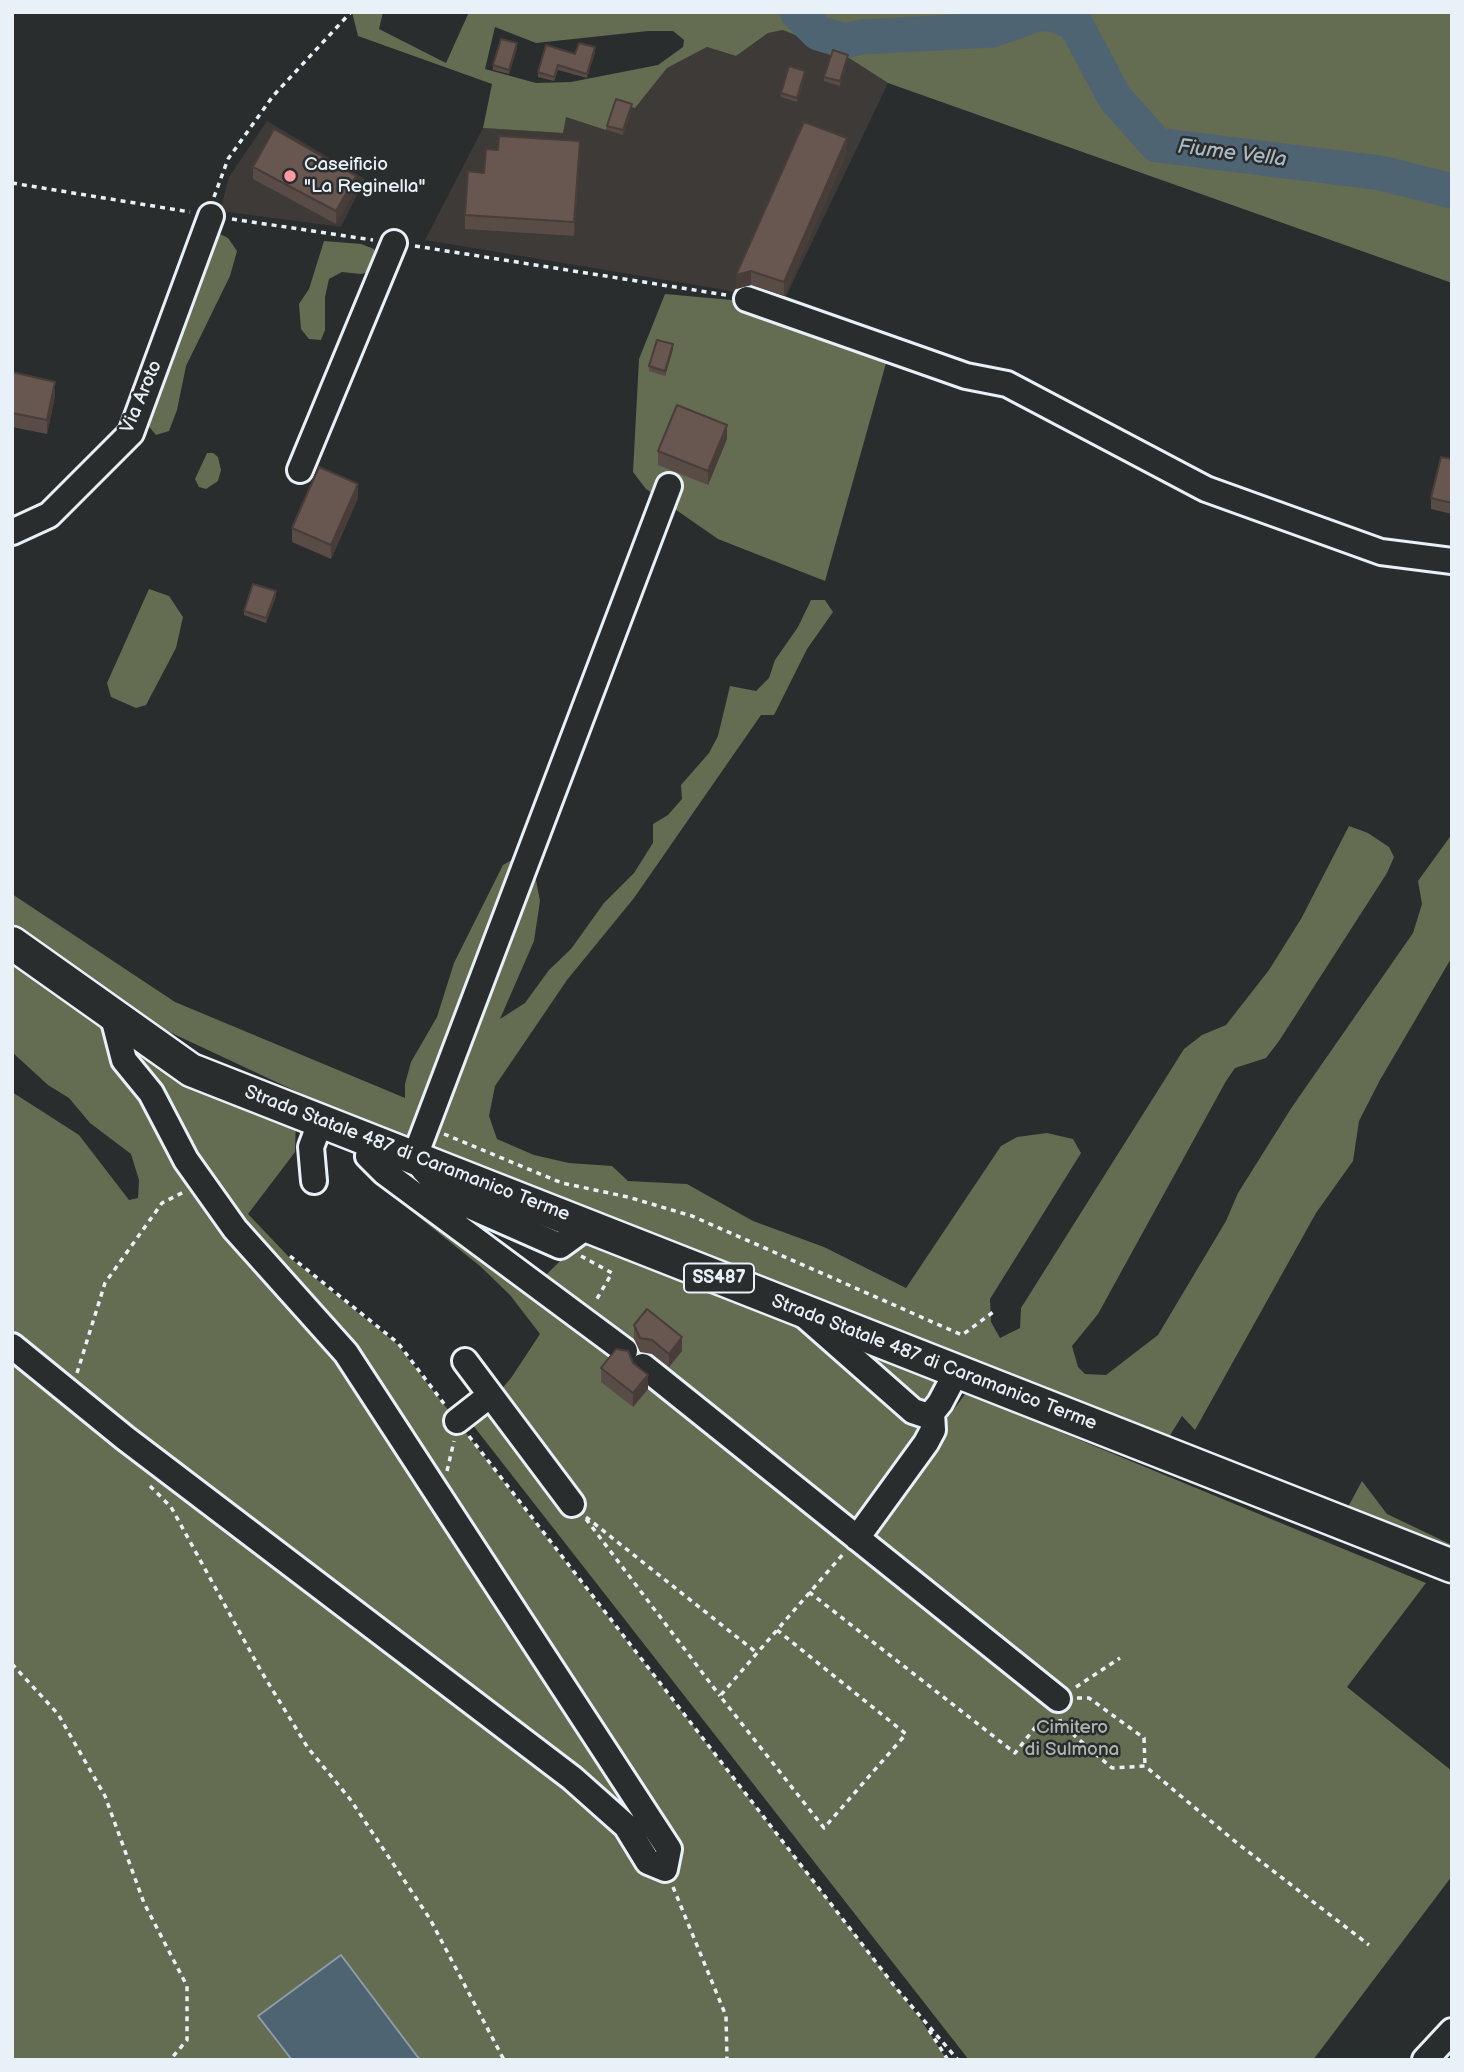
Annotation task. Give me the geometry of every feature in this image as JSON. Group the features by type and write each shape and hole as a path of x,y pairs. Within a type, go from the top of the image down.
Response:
{"main road":[{"name":"Strada Statale 487 di Caramanico Terme","path":"12,943 191,1070 1452,1566"}],"street":[{"name":"Via Aroto","path":"12,532 49,515 131,433 211,216"},
{"path":"300,470 394,243"},
{"path":"747,299 966,376 1007,384 1206,489 1381,552 1452,561"},
{"path":"589,1225 560,1246 449,1197 423,1169 419,1158 426,1127 669,485"},
{"path":"12,1346 70,1395 572,1778 626,1826 648,1862 665,1869 669,1849 346,1353 235,1229 196,1175 152,1093 124,1060 113,1017"},
{"path":"314,1181 311,1147 321,1120"},
{"path":"372,1140 368,1156 384,1172 634,1359 1058,1699"},
{"path":"798,1310 913,1411 925,1415 932,1413 957,1371"},
{"path":"465,1361 572,1504"},
{"path":"461,1426 489,1395"},
{"path":"857,1538 926,1443 933,1430 932,1413"},
{"path":"1425,2060 1452,2031"}],"path":[{"path":"211,216 215,191 228,159 273,96 351,12"},
{"path":"426,1127 562,1183 628,1197 692,1216 962,1335 996,1310"},
{"path":"70,1395 105,1283 162,1203 184,1192 196,1175"},
{"path":"560,1246 612,1273 584,1321"},
{"path":"281,1247 398,1343 922,2019 958,2060"},
{"path":"442,1501 447,1499 445,1476 454,1440 461,1426"},
{"path":"144,1480 171,1507 261,1671 308,1748 350,1799 430,1919 504,2060"},
{"path":"757,1653 583,1516 824,1828 906,1734 777,1630"},
{"path":"720,1696 857,1538"},
{"path":"809,1592 1015,1753 1058,1699 1120,1658"},
{"path":"12,1664 58,1714 105,1796 144,1903 187,1986 187,2040 170,2060"},
{"path":"1058,1699 1089,1698 1144,1738 1145,1766"},
{"path":"1058,1699 1061,1724 1112,1768 1145,1766 1237,1843 1369,1945"},
{"path":"665,1869 726,2016 727,2060"},
{"path":"922,2019 948,2060"}],"shaded area":[{"path":"783,30 849,58 888,83 781,307 726,290 425,240 483,128 563,133 565,117 615,102 635,108 667,68 707,47 736,56 768,33"},
{"path":"267,121 365,179 341,227 220,211 229,177"}],"green space":[{"path":"352,12 383,12 379,29 446,63 469,12 1452,12 1452,283 888,83 849,58 783,30 768,33 736,56 707,47 667,68 635,108 615,102 606,130 566,117 563,133 483,128 492,84 358,36","holes":["495,27 536,43 648,31 673,31 684,40 683,47 658,65 571,82 536,83 485,69"]},
{"path":"218,233 228,238 237,251 230,276 186,366 177,410 169,431 156,435 142,418 194,281"},
{"path":"324,241 361,244 374,249 378,259 372,271 361,274 342,272 329,279 325,297 325,330 321,340 309,339 301,329 299,304 309,289"},
{"path":"665,294 732,300 888,356 825,581 718,539 646,489 633,472 639,359"},
{"path":"207,453 218,457 221,470 218,481 206,489 199,487 195,479"},
{"path":"149,589 169,596 183,617 176,648 146,705 136,708 111,697 107,683"},
{"path":"811,600 825,600 833,612 807,649 774,715 761,715 634,898 567,980 495,1086 489,1116 497,1139 534,1155 569,1163 612,1166 628,1181 687,1184 753,1221 824,1247 906,1288 1001,1146 1017,1137 1047,1133 1073,1139 1081,1153 990,1299 991,1322 1000,1338 1020,1328 1021,1308 1184,1049 1202,1035 1226,1025 1269,970 1301,919 1349,826 1368,833 1389,847 1394,857 1387,873 1266,1058 1235,1068 1226,1081 1098,1314 1072,1346 1078,1367 1085,1374 1106,1375 1158,1335 1226,1221 1238,1193 1292,1107 1413,933 1422,904 1418,881 1452,834 1452,957 1359,1121 1353,1161 1316,1213 1195,1430 1182,1416 1169,1437 425,1145 412,1132 405,1136 304,1095 148,1022 12,929 12,894 175,1002 405,1098 405,1084 411,1062 437,1017 454,963 503,865 517,857 535,875 540,901 534,941 500,1019 525,1003 549,970 571,949 604,903 634,873 653,843 653,824 668,815 682,799 681,785 709,753 718,736 730,686 756,691 769,678 775,660 798,627"},
{"path":"12,943 296,1116 295,1152 248,1214 289,1257 397,1344 921,2020 947,2060 420,2060 341,1955 258,2016 292,2060 12,2060 12,1092 79,1135 129,1200 138,1198 139,1180 131,1154 90,1123 69,1098 48,1085 12,1052"},
{"name":"Cimitero di Sulmona","path":"358,1155 415,1165 451,1207 542,1279 585,1236 791,1314 925,1428 928,1444 966,1393 1426,1583 1347,1687 1452,1771 1452,1876 1313,2060 969,2060 472,1424 511,1378 540,1334 510,1295 480,1266 380,1186"},
{"path":"826,1329 948,1373 930,1397 921,1403"},
{"path":"1362,1481 1387,1514 1452,1545 1452,1549 1348,1507"}],"water":[{"path":"341,1955 420,2060 292,2060 258,2016"}],"building":[{"path":"501,39 517,43 509,70 493,65"},
{"path":"579,43 595,47 587,74 558,65 554,77 538,72 546,45 575,54"},
{"path":"833,50 848,55 840,81 824,77"},
{"path":"789,66 805,71 797,98 781,93"},
{"path":"616,99 632,104 623,130 607,126"},
{"path":"804,122 847,138 784,282 751,271 736,275"},
{"path":"274,129 356,176 336,211 253,167"},
{"path":"499,136 580,141 574,222 465,215 468,171 484,173 486,149 498,150"},
{"path":"657,340 673,344 665,371 649,366"},
{"path":"12,372 55,382 47,420 12,413"},
{"path":"677,405 727,425 708,471 658,451"},
{"path":"1441,457 1452,459 1452,503 1431,498"},
{"path":"319,467 358,484 331,545 292,528"},
{"path":"253,584 276,591 266,618 244,611"},
{"path":"647,1309 682,1337 669,1354 652,1340 640,1338 634,1325"},
{"path":"616,1349 628,1351 633,1363 648,1375 633,1393 601,1368"}],"waterway":[{"name":"Fiume Vella","path":"797,12 818,33 845,41 861,37 992,30 1038,14 1052,14 1075,23 1115,98 1157,145 1381,173 1452,191"}],"place":[{"name":"Caseificio \"La Reginella\"","path":"290,176"}]}
